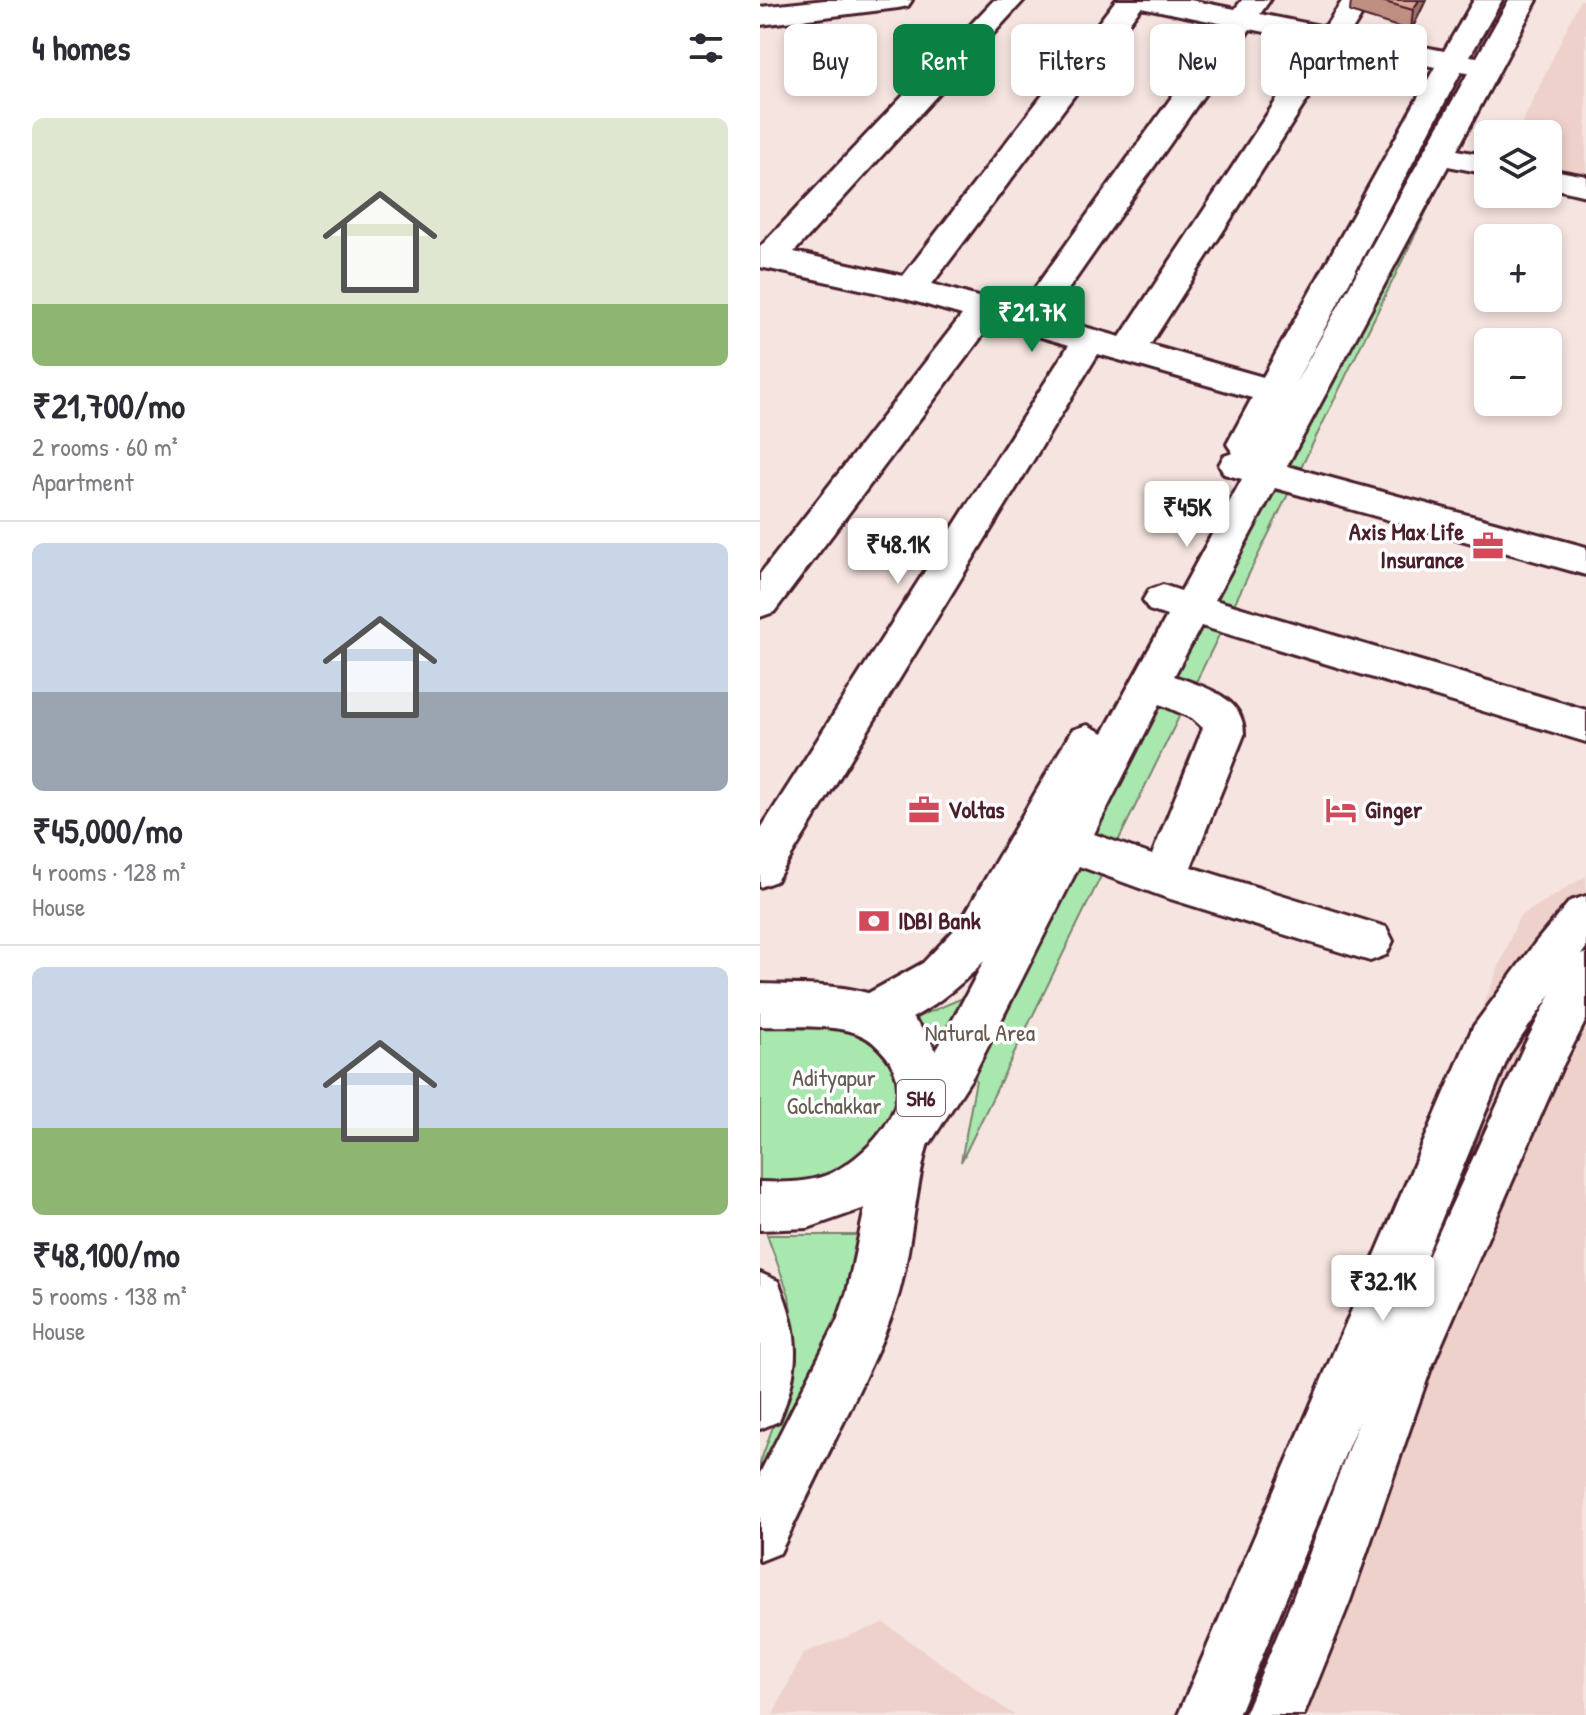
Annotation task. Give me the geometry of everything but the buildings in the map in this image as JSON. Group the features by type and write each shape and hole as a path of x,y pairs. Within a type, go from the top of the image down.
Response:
{"street":[{"path":"760,16 898,0"},
{"path":"766,257 1010,0"},
{"path":"911,289 1131,0"},
{"path":"1148,0 1249,10 1292,24"},
{"path":"1342,24 1357,0"},
{"path":"1288,397 1437,155 1471,65 1488,0"},
{"path":"907,1137 956,1061 1052,838 1288,397 1410,135 1523,0"},
{"path":"1027,323 1249,10"},
{"path":"1427,56 1471,65"},
{"path":"1129,350 1296,96"},
{"path":"1437,155 1474,162"},
{"path":"1562,181 1586,186"},
{"path":"766,257 911,289 1288,397"},
{"path":"760,602 985,309"},
{"path":"760,868 1090,339"},
{"path":"1250,468 1586,561"},
{"path":"760,1005 871,1016 939,977 974,940 1052,838 1150,683 1177,604"},
{"path":"1177,604 1586,726"},
{"path":"1150,683 1206,708 1219,716 1223,723 1223,735 1164,878"},
{"path":"1052,838 1164,878 1370,941"},
{"path":"1208,1715 1490,1042 1567,936 1586,915"},
{"path":"1274,1715 1321,1601 1405,1367 1542,1059 1586,973"},
{"name":"SH6","path":"760,1533 859,1332 873,1292 907,1137 920,1109 923,1085 917,1062 901,1037 871,1016"},
{"path":"1490,1042 1542,1059"},
{"name":"SH6","path":"760,1206 822,1201 859,1186 879,1173 907,1137"},
{"path":"760,1299 771,1348 760,1402"}],"shaded area":[{"path":"1580,0 1586,0 1586,190 1562,185 1562,120 1524,120"},
{"path":"1586,876 1586,1715 1198,1715 1519,917"},
{"path":"884,1623 1014,1715 773,1715 803,1653"}],"green space":[{"name":"Natural Area","path":"1530,0 961,1162 976,1080 931,1043 885,1031 984,989"},
{"name":"Adityapur Golchakkar","path":"760,1011 831,1014 905,1062 895,1135 822,1188 760,1184"},
{"path":"767,1235 868,1235 849,1310 760,1484 760,1463 797,1359 789,1295"}],"place":[{"name":"Axis Max Life Insurance","path":"1488,546"},
{"name":"Voltas","path":"924,810"},
{"name":"Ginger","path":"1341,810"},
{"name":"IDBI Bank","path":"874,921"}]}
